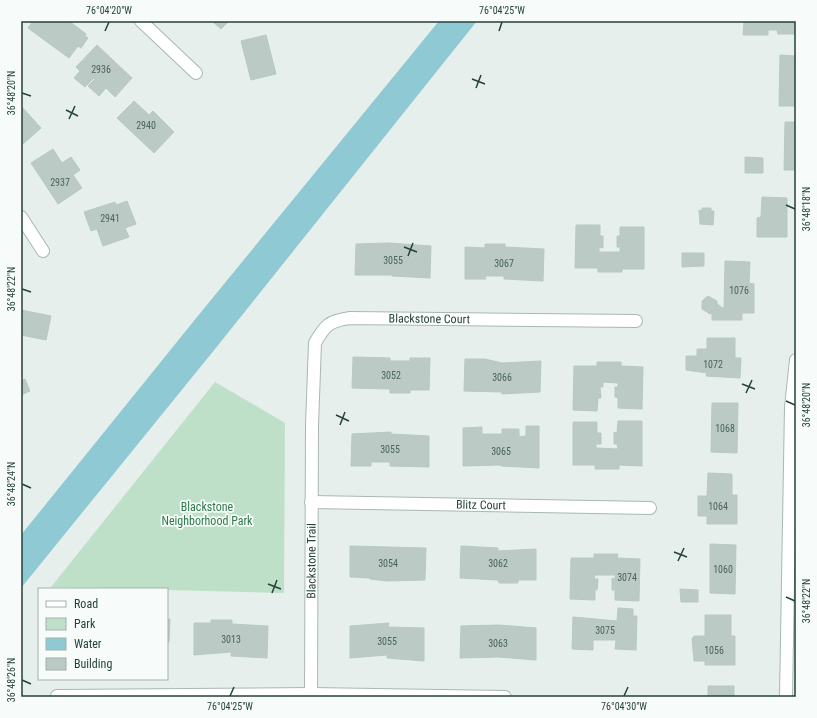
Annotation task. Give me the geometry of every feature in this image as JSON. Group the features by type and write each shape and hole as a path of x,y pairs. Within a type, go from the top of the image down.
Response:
{"street":[{"path":"141,21 196,73"},
{"path":"21,217 42,251"},
{"name":"Blackstone Court","path":"312,425 315,343 321,332 328,324 337,320 350,318 636,321"},
{"path":"790,692 791,407 796,360"},
{"name":"Blackstone Trail","path":"311,696 312,425"},
{"name":"Blitz Court","path":"311,502 650,508"},
{"path":"57,696 506,697"}],"green space":[{"name":"Blackstone Neighborhood Park","path":"215,382 285,423 284,593 168,590 168,588 51,587"}],"water":[{"path":"439,21 477,21 215,349 21,588 21,535"}],"building":[{"path":"33,21 69,21 86,34 85,36 88,38 81,48 78,46 69,58 28,28"},
{"path":"212,21 229,21 221,29"},
{"path":"744,21 796,21 796,34 778,34 777,30 768,30 768,35 743,35"},
{"path":"266,35 276,74 251,80 241,41"},
{"path":"97,45 132,78 115,97 106,88 99,96 88,86 95,79 94,78 85,87 74,78 80,71 76,67"},
{"path":"780,55 796,56 796,106 779,106"},
{"path":"134,101 149,115 153,111 174,132 154,153 117,118"},
{"path":"21,106 41,128 23,144 21,142"},
{"path":"785,122 796,122 796,170 784,170"},
{"path":"53,149 62,163 71,157 80,170 73,175 82,188 58,204 31,163"},
{"path":"745,157 763,158 763,173 745,173"},
{"path":"762,197 787,198 787,237 757,237 757,218 761,217"},
{"path":"127,201 136,224 125,228 129,237 103,246 97,229 91,231 84,212 115,202 116,205"},
{"path":"702,208 711,208 711,211 714,211 713,225 700,224 699,210 702,211"},
{"path":"576,225 600,225 600,236 603,236 603,248 599,247 599,252 620,252 620,247 617,247 617,236 620,236 620,227 644,227 644,269 622,269 622,272 598,272 598,268 575,268"},
{"path":"389,243 431,246 430,278 392,275 355,275 356,244"},
{"path":"485,244 505,244 505,247 544,249 543,281 504,279 504,276 485,276 486,279 465,279 465,247 485,248"},
{"path":"682,253 704,253 704,266 682,267"},
{"path":"725,261 750,262 749,283 754,284 754,313 742,313 742,320 712,320 712,313 710,314 702,309 702,301 708,296 717,301 717,304 724,309"},
{"path":"21,310 51,316 46,340 21,335"},
{"path":"707,338 735,338 735,358 741,358 740,378 706,376 707,373 686,370 686,356 697,356 697,349 707,349"},
{"path":"353,357 390,358 390,361 410,361 410,358 430,358 429,390 410,390 410,393 390,393 390,389 352,388"},
{"path":"465,359 485,359 502,363 541,361 540,392 502,394 502,392 464,391"},
{"path":"597,362 621,362 621,366 643,367 642,409 618,408 618,398 615,397 615,387 618,387 618,383 603,382 603,387 600,387 601,398 598,398 597,411 573,410 574,366 597,366"},
{"path":"25,379 30,391 21,395 21,381"},
{"path":"712,403 738,403 737,453 711,452"},
{"path":"618,421 642,421 642,466 619,465 619,469 595,469 595,465 573,465 573,422 597,422 597,433 601,433 601,444 596,444 596,448 618,449 617,444 614,444 614,432 617,433"},
{"path":"526,426 539,426 539,468 500,465 463,466 463,428 482,427 482,434 502,434 502,429 519,429 519,437 526,436"},
{"path":"391,432 391,434 429,436 429,467 390,466 390,462 371,462 371,466 351,466 352,434"},
{"path":"708,473 732,474 732,495 737,495 737,524 707,524 707,516 698,516 698,496 707,496"},
{"path":"710,544 736,545 735,594 710,593"},
{"path":"350,546 426,548 425,580 387,581 350,577"},
{"path":"461,546 498,548 498,551 536,549 536,580 518,580 518,583 499,583 498,580 460,578"},
{"path":"594,554 618,554 617,558 640,559 639,601 615,600 615,590 612,590 612,578 615,579 615,575 595,575 594,579 598,579 597,590 595,590 595,600 570,599 571,558 594,558"},
{"path":"680,589 698,590 698,602 681,602"},
{"path":"618,608 633,609 633,616 637,616 636,650 615,649 616,640 593,640 593,650 572,649 573,617 617,621"},
{"path":"705,615 731,615 731,636 735,636 735,665 705,665 705,661 694,661 692,639 694,636 705,636"},
{"path":"168,619 170,619 169,642"},
{"path":"211,620 232,620 232,624 268,626 267,658 231,656 231,652 194,655 194,623 211,623"},
{"path":"389,623 388,627 424,628 424,661 387,658 387,655 350,658 350,626"},
{"path":"499,625 536,628 536,660 498,657 460,658 461,626"},
{"path":"708,686 734,686 734,697 708,697"}]}
